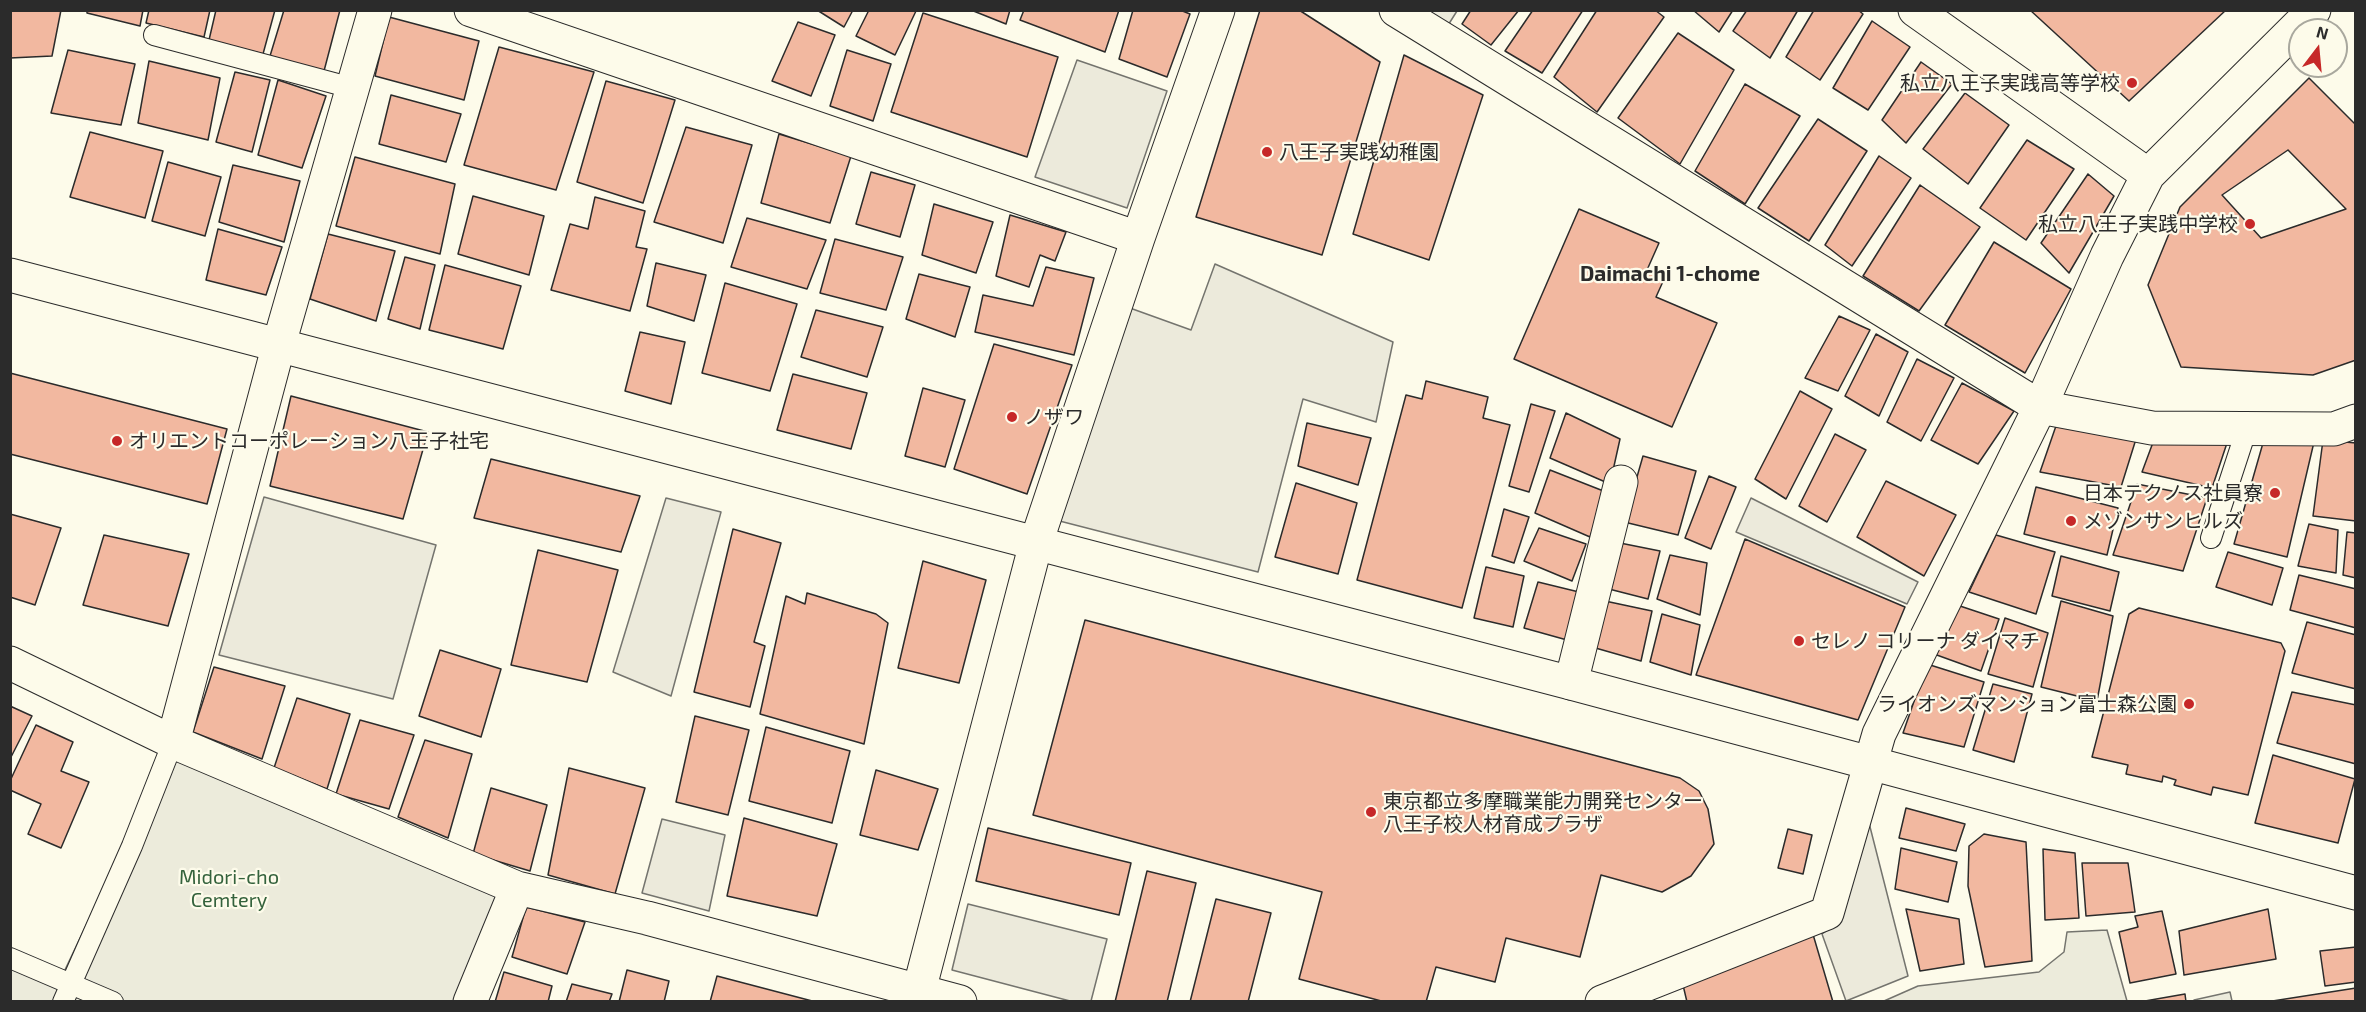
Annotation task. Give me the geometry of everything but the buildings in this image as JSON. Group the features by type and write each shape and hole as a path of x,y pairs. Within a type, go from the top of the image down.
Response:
{"street":[{"path":"174,742 279,344 375,10"},
{"path":"471,10 1138,238"},
{"path":"918,996 1036,543 1138,238 1218,10"},
{"path":"1396,10 2040,407 2152,428 2334,429 2355,421"},
{"path":"1915,10 2148,175"},
{"path":"1602,1002 1827,913 1879,734 2040,407 2107,256 2148,175 2314,10"},
{"path":"10,275 1571,683 2355,893"},
{"path":"1571,683 1621,482"},
{"path":"10,663 174,742 517,888 647,918 918,996 960,1002"},
{"path":"470,1002 517,888"}],"lane":[{"path":"154,35 352,88"},
{"path":"2211,538 2247,428"},
{"path":"63,1002 132,846 174,742"},
{"path":"10,958 113,1002"}],"green space":[{"name":"Midori-cho Cemtery","path":"173,742 517,888 463,1001 11,1001 10,952 63,974"},
{"path":"2107,930 2127,1001 1884,1001 1918,986 2039,972 2064,952 2067,932"},
{"path":"2230,992 2232,1001 2194,1001 2194,1000"}],"shaded area":[{"path":"1415,11 1457,11 1445,30"},
{"path":"1077,60 1167,91 1127,208 1035,177"},
{"path":"1215,264 1393,342 1376,422 1303,399 1258,572 1044,517 1116,303 1191,330"},
{"path":"264,497 436,545 393,699 219,655"},
{"path":"666,498 721,512 671,696 613,672"},
{"path":"1751,498 1918,582 1907,604 1736,532"},
{"path":"662,819 725,835 709,911 642,893"},
{"path":"1868,819 1908,976 1846,1001 1822,934 1839,922"},
{"path":"968,904 1107,939 1091,1001 1070,1001 952,970"}],"place":[{"name":"私立八王子実践高等学校","path":"2132,83"},
{"name":"八王子実践幼稚園","path":"1267,152"},
{"name":"私立八王子実践中学校","path":"2250,224"},
{"name":"ノザワ","path":"1012,417"},
{"name":"オリエントコーポレーション八王子社宅","path":"117,441"},
{"name":"日本テクノス社員寮","path":"2275,493"},
{"name":"メゾンサンヒルズ","path":"2071,521"},
{"name":"セレノ コリーナ ダイマチ","path":"1799,641"},
{"name":"ライオンズマンション富士森公園","path":"2189,704"},
{"name":"東京都立多摩職業能力開発センター 八王子校人材育成プラザ","path":"1371,812"}],"district":[{"name":"Daimachi 1-chome","path":"1670,274"}]}
